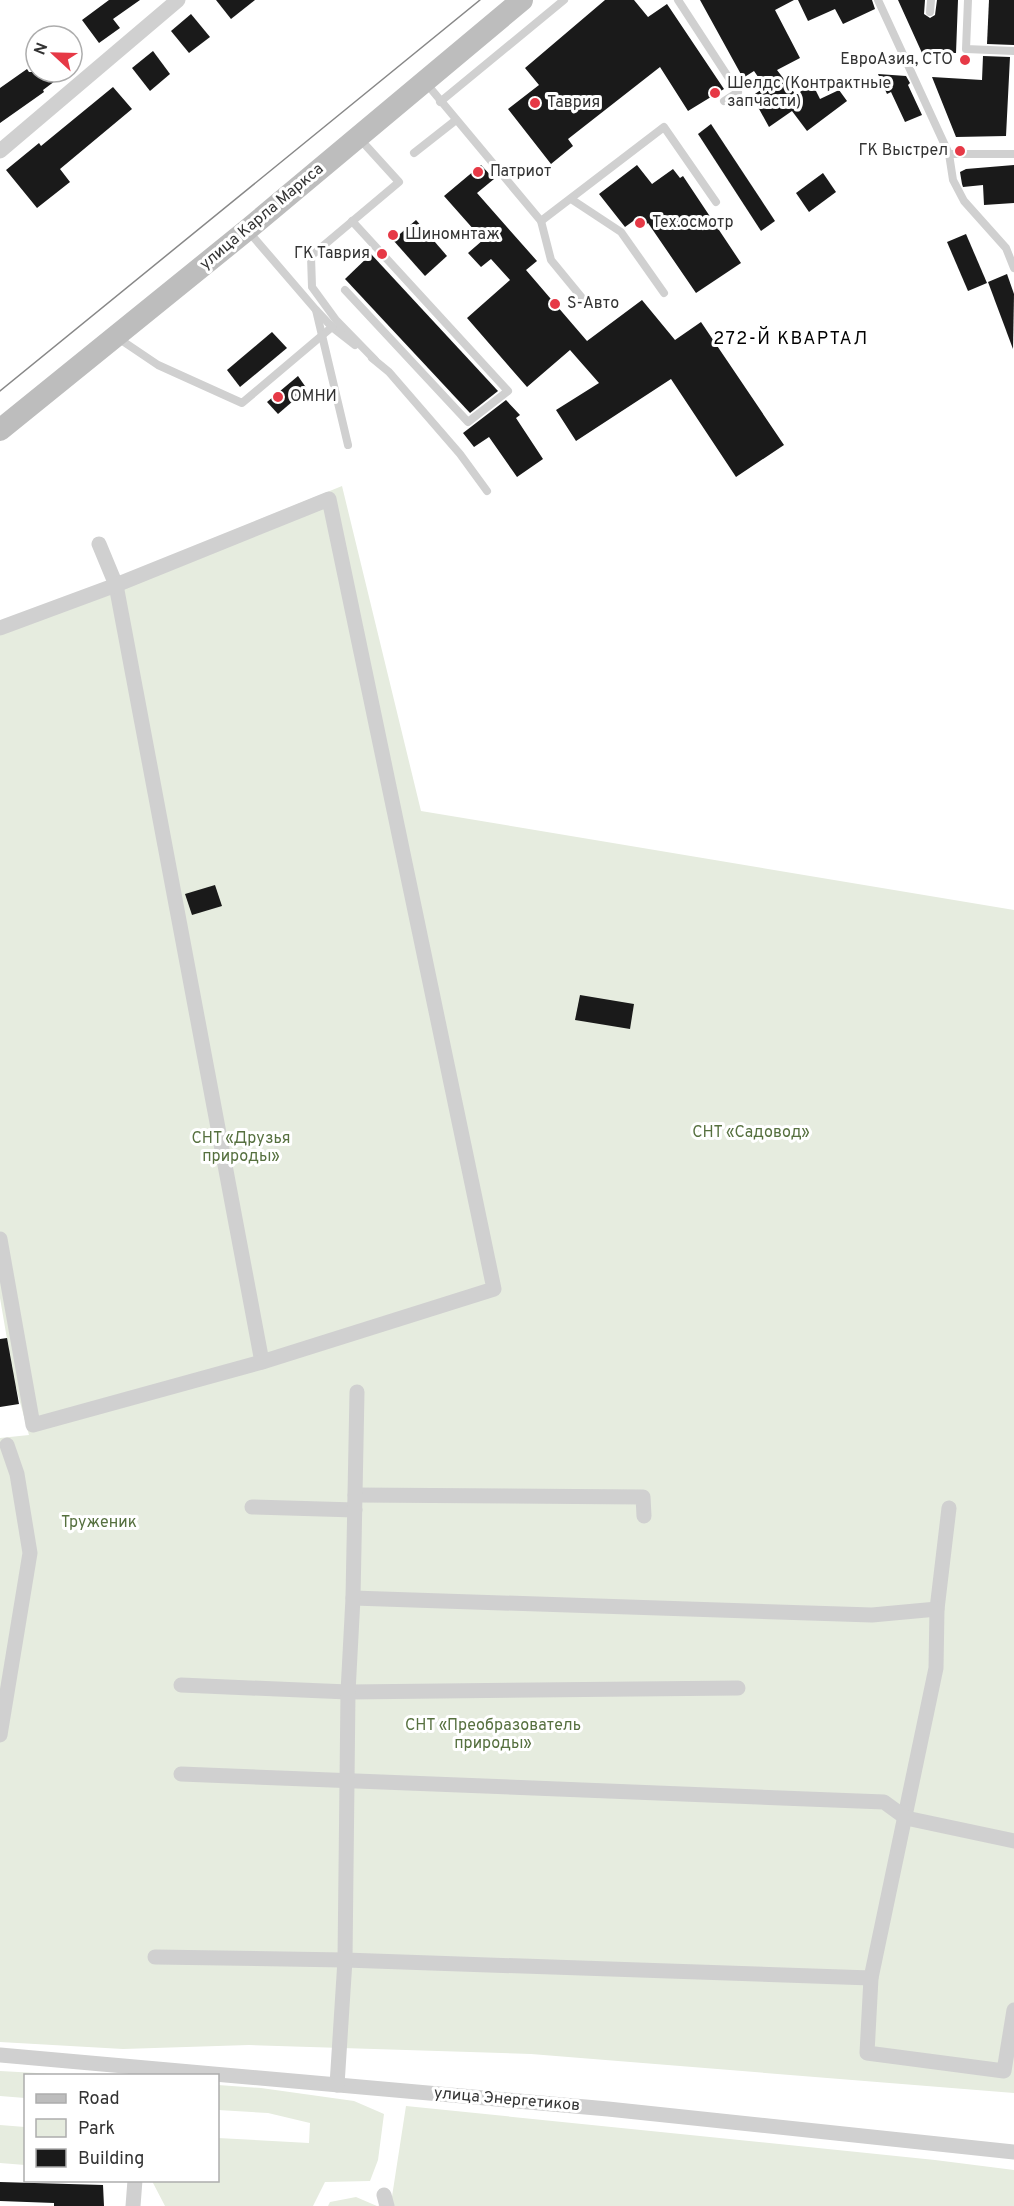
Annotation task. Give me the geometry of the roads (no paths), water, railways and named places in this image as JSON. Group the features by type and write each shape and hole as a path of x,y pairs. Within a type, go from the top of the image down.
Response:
{"street":[{"path":"0,151 177,0"},
{"name":"улица Карла Маркса","path":"0,430 247,230 522,0"},
{"path":"0,628 116,585 329,499 494,1289 262,1362 33,1425 0,1239"},
{"path":"99,544 116,585 262,1362"},
{"path":"337,2085 345,1960 348,1692 353,1598 357,1392"},
{"path":"0,1735 30,1553 17,1474 7,1445"},
{"path":"252,1507 355,1502 643,1497 644,1516"},
{"path":"949,1508 937,1609 936,1668 871,1978 867,2053 1004,2071 1014,2010"},
{"path":"353,1598 872,1615 937,1609"},
{"path":"181,1685 348,1692 738,1688"},
{"path":"181,1774 884,1802 906,1818 1014,1841"},
{"path":"155,1957 345,1960 871,1978"},
{"name":"улица Энергетиков","path":"0,2055 213,2074"},
{"name":"улица Энергетиков","path":"219,2074 608,2109 1014,2152"},
{"path":"133,2206 135,2182"}],"lane":[{"path":"440,102 564,0"},
{"path":"678,0 738,92 724,101"},
{"path":"878,0 949,154 953,180 964,201 1006,248 1014,268"},
{"path":"930,12 931,0"},
{"path":"968,0 966,50 1014,51"},
{"path":"425,82 541,221 551,260 583,299"},
{"path":"414,153 456,120"},
{"path":"541,221 664,127 716,202"},
{"path":"358,137 399,182 311,256 312,287 336,320 375,360"},
{"path":"949,154 1014,154"},
{"path":"571,199 621,232 664,294"},
{"path":"345,290 468,422 508,391 352,221"},
{"path":"247,230 332,327 389,372 460,454 487,491"},
{"path":"316,310 348,445"},
{"path":"116,337 158,365 242,403 332,327"}],"tram line":[{"path":"0,391 480,0"}],"place":[{"name":"ЕвроАзия, СТО","path":"965,60"},
{"name":"Шелдс (Контрактные запчасти)","path":"715,93"},
{"name":"Таврия","path":"535,103"},
{"name":"ГК Выстрел","path":"960,151"},
{"name":"Патриот","path":"478,172"},
{"name":"Тех.осмотр","path":"640,223"},
{"name":"Шиномнтаж","path":"393,235"},
{"name":"ГК Таврия","path":"382,254"},
{"name":"S-Авто","path":"555,304"},
{"name":"ОМНИ","path":"278,397"}],"district":[{"name":"272-Й КВАРТАЛ","path":"791,339"}],"park label":[{"name":"СНТ «Садовод»","path":"751,1133"},
{"name":"СНТ «Друзья природы»","path":"241,1148"},
{"name":"Труженик","path":"99,1523"},
{"name":"СНТ «Преобразователь природы»","path":"493,1735"}]}
